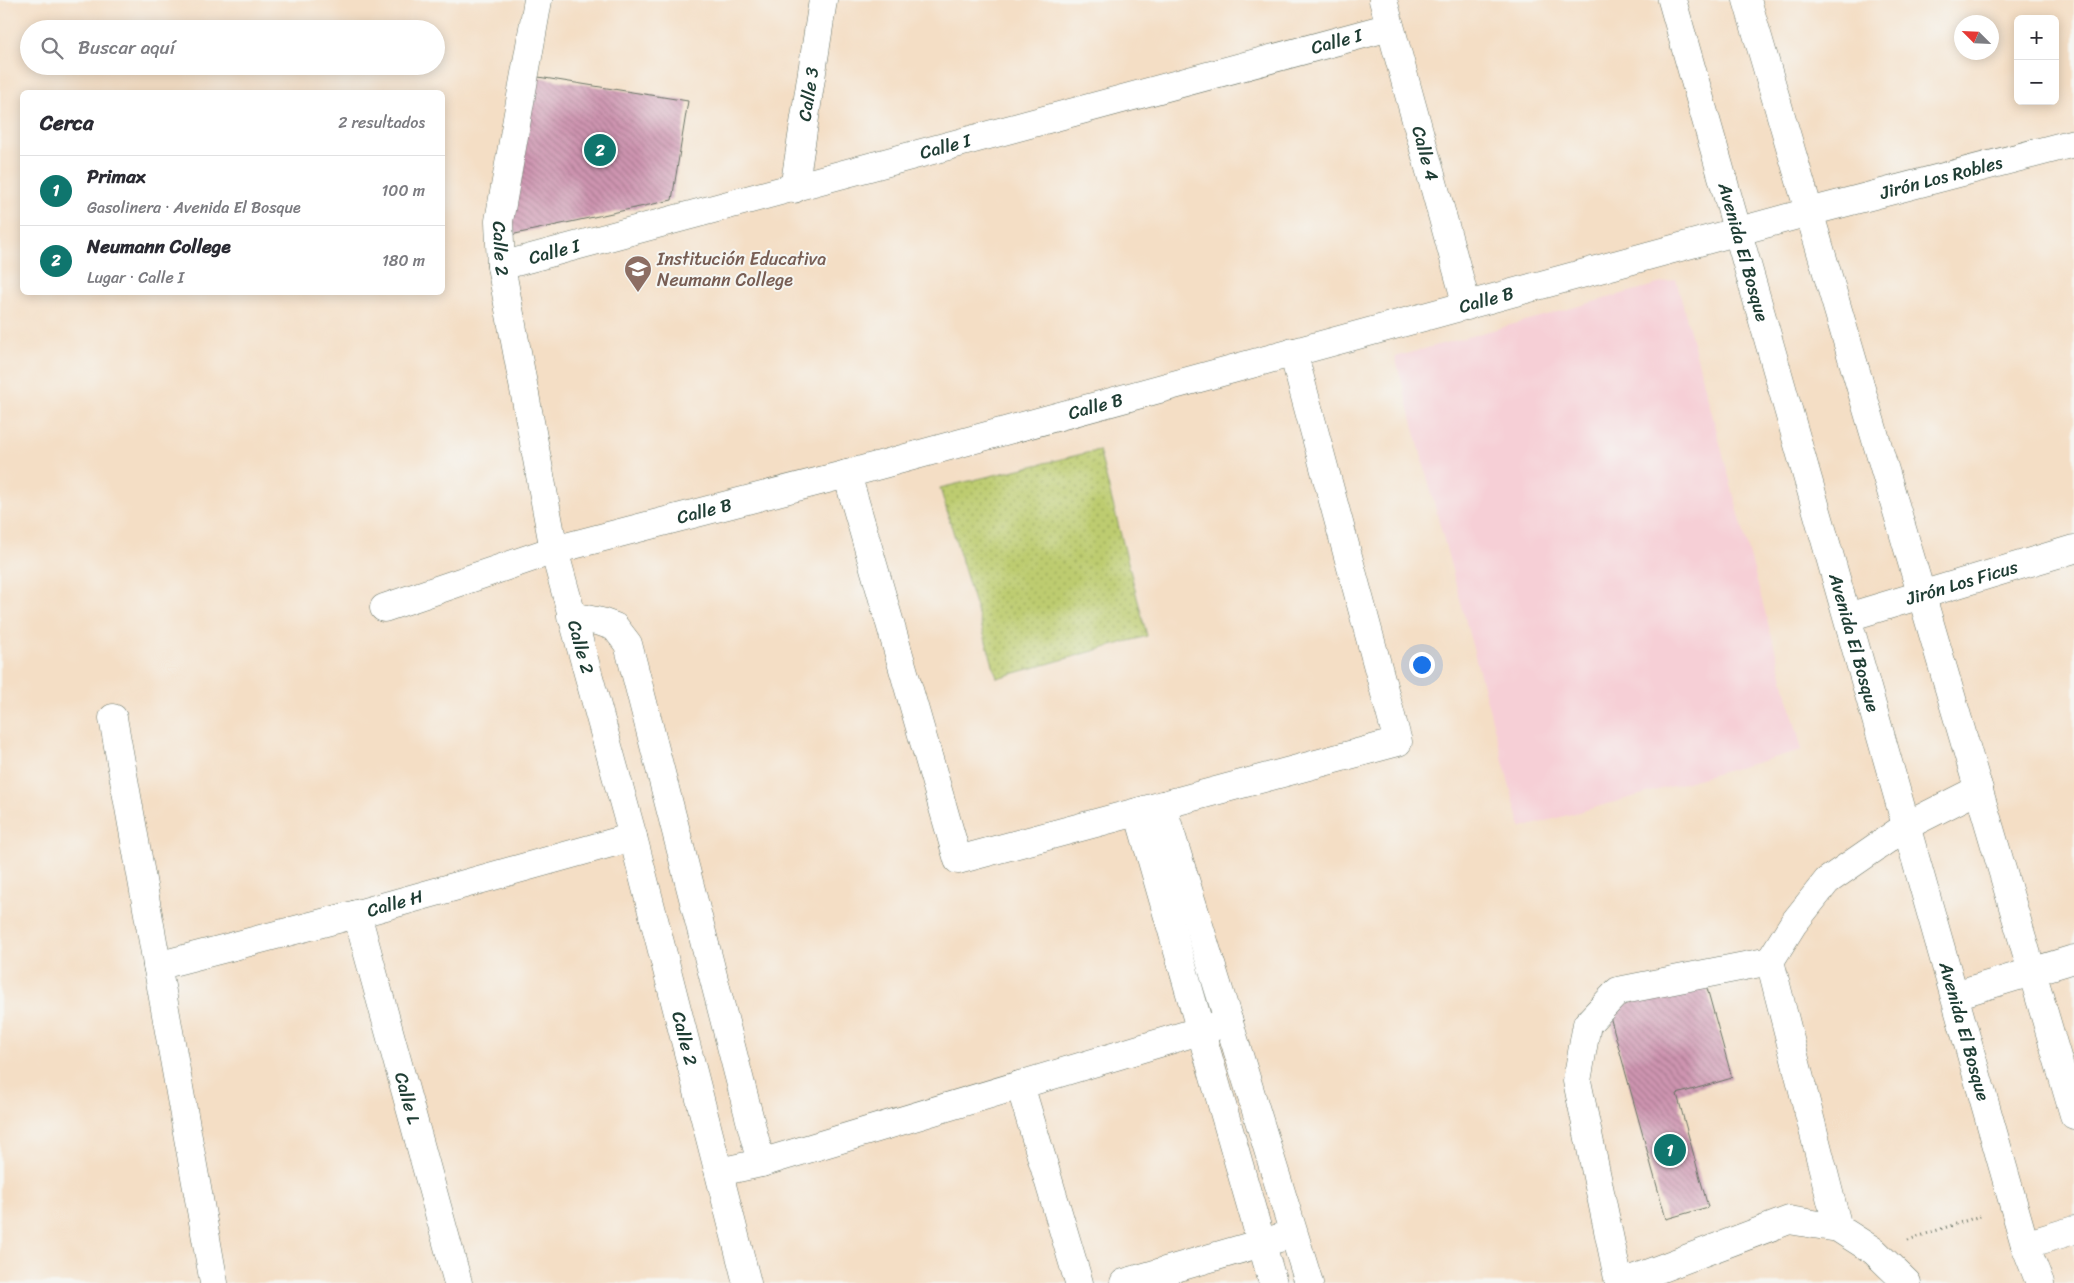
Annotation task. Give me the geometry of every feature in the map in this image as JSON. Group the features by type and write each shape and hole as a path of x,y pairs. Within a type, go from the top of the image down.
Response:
{"street":[{"name":"Calle 2","path":"538,0 498,221 501,266 554,550 632,837 747,1283"},
{"name":"Calle 3","path":"794,189 822,0"},
{"name":"Calle 4","path":"1383,0 1467,306"},
{"name":"Avenida El Bosque","path":"1672,0 1908,825 2025,1245 2040,1283"},
{"path":"1747,0 2074,1115"},
{"name":"Calle I","path":"501,266 794,189 1390,27"},
{"name":"Jirón Los Robles","path":"1809,212 2074,143"},
{"name":"Calle B","path":"384,608 554,550 847,474 1809,212"},
{"path":"847,474 958,860 1398,742 1292,352"},
{"name":"Jirón Los Ficus","path":"1848,617 2074,549"},
{"path":"571,616 615,627 628,644 761,1163"},
{"path":"113,718 214,1283"},
{"path":"1838,1228 1770,961 1793,924 1827,881 1908,825 1979,789"},
{"path":"1150,809 1229,1022 1309,1283"},
{"path":"1150,809 1201,1030 1273,1283"},
{"name":"Calle H","path":"157,966 357,914 632,837"},
{"name":"Calle L","path":"357,914 458,1283"},
{"path":"1955,995 2074,959"},
{"path":"1770,961 1618,991 1587,1024 1577,1081 1621,1283 1790,1220 1838,1228 1874,1251 1908,1283"},
{"path":"719,1172 761,1163 1229,1022"},
{"path":"1020,1085 1079,1283"},
{"path":"2025,1245 2074,1230"},
{"path":"1124,1283 1294,1234"}],"path":[{"path":"1874,1251 2014,1205"}],"shaded area":[{"path":"1676,279 1802,750 1521,828 1395,357"}],"green space":[{"path":"1099,450 1147,636 997,678 940,488"}],"building":[{"path":"532,76 688,101 672,200 506,236"},
{"path":"1705,981 1732,1078 1677,1094 1708,1207 1666,1219 1608,1009"}],"place":[{"name":"Neumann College","path":"600,150"},
{"name":"Institución Educativa Neumann College","path":"638,293"},
{"name":"Primax","path":"1670,1150"}]}
